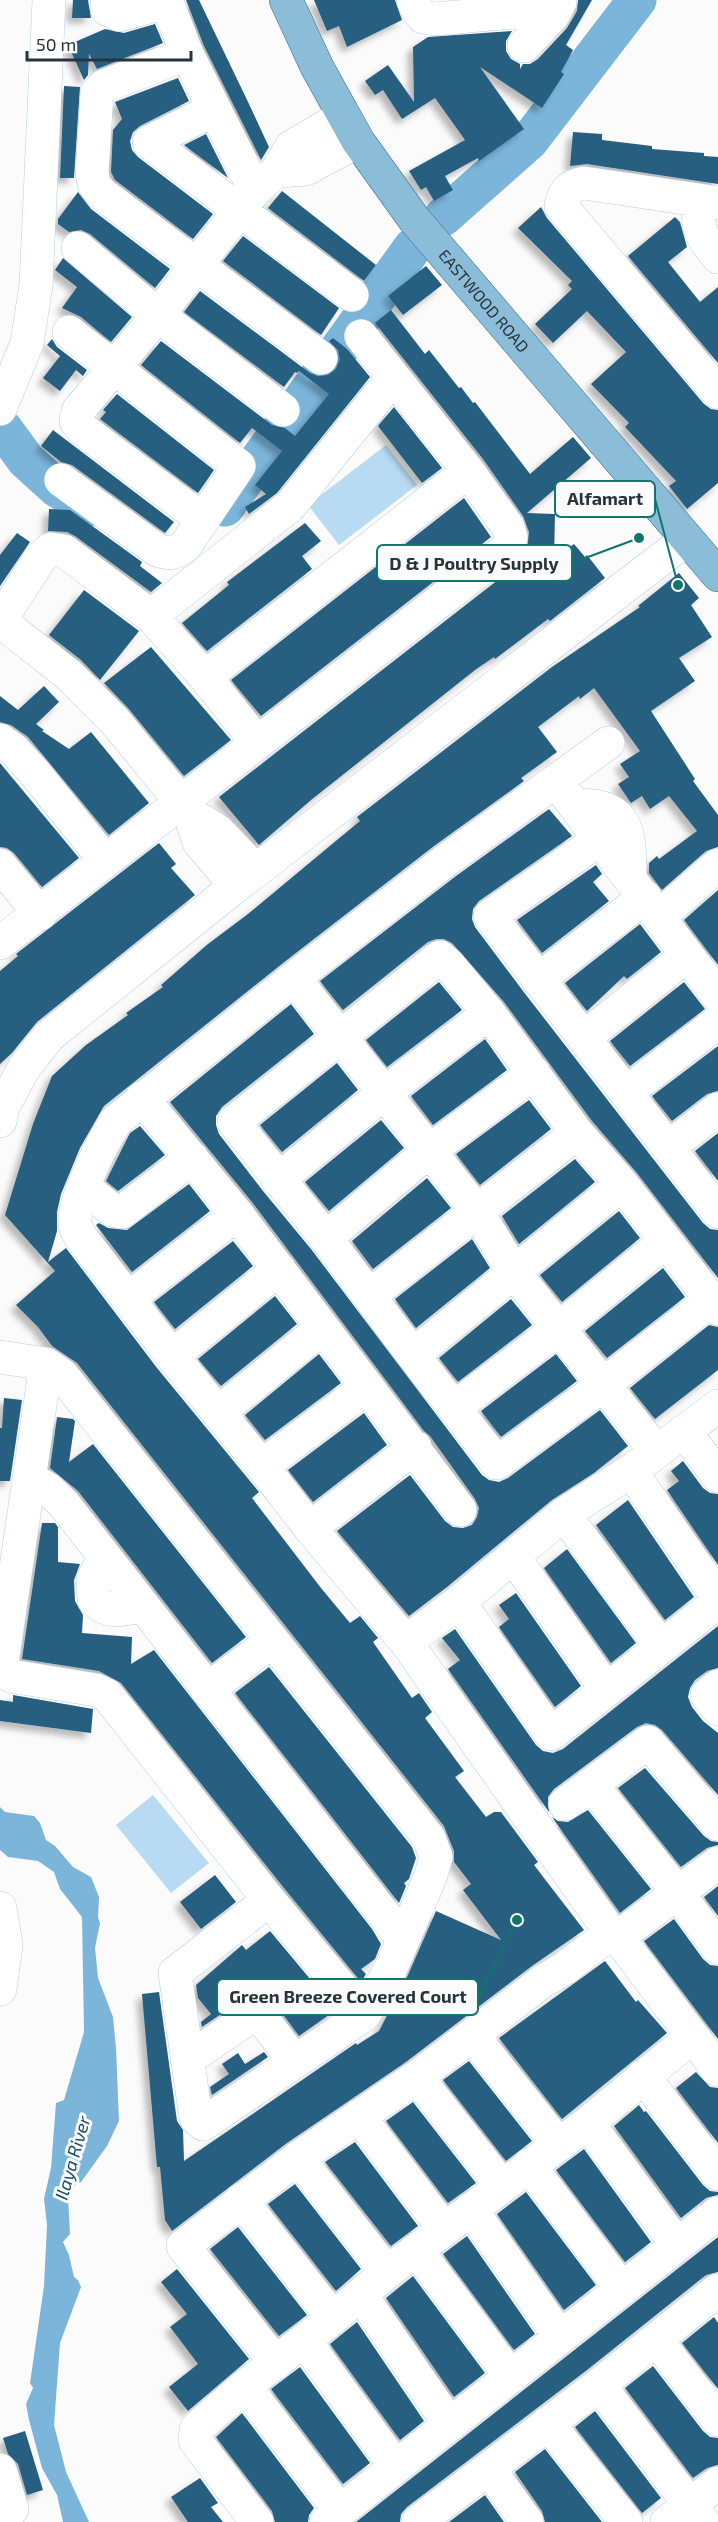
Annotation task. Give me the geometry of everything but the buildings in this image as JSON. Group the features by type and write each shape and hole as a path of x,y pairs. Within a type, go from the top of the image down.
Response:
{"main road":[{"name":"EASTWOOD ROAD","path":"286,0 317,67 351,128 414,219 718,575"}],"street":[{"path":"0,409 27,343 36,285 50,0"},
{"path":"107,0 107,9 119,15 166,1 186,54 213,110 257,190 352,295"},
{"path":"413,0 423,16 436,19 557,7"},
{"path":"524,46 557,7"},
{"path":"186,54 104,86 97,93 92,173 94,184 102,194 321,358"},
{"path":"213,110 149,142 257,190"},
{"path":"202,519 76,421 78,411 115,369 257,190 306,169 351,128"},
{"path":"718,257 701,235 697,222 708,202 584,183 571,186 563,195 561,206 718,392"},
{"path":"78,248 158,315 283,410"},
{"path":"61,480 157,550 167,553 177,552 185,546 240,466 69,332"},
{"path":"0,943 40,914 105,860 186,808 257,742 509,547 511,537 508,527 468,471 361,336"},
{"path":"152,616 290,506 393,378"},
{"path":"205,677 468,471"},
{"path":"0,1121 3,1107 24,1068 49,1036 246,878 687,539"},
{"path":"246,878 218,831 186,808 114,720 69,675 0,621 41,556 51,549 64,552 152,616 257,742"},
{"path":"0,740 14,750 34,772 105,860"},
{"path":"608,742 566,793 445,861 142,1098 116,1121 99,1147 84,1187 75,1225 80,1236 172,1356 310,1528 406,1642 615,1935 718,2070"},
{"path":"566,793 706,974 585,1037"},
{"path":"566,793 617,815 627,832 645,897"},
{"path":"600,839 490,916 538,981 585,1037 717,1208"},
{"path":"0,865 40,914"},
{"path":"538,981 645,897 718,865"},
{"path":"440,957 489,1012 577,1133 622,1184 715,1304 497,1463 326,1238 234,1122 440,957"},
{"path":"294,978 476,1210 514,1272 657,1452"},
{"path":"278,1180 384,1093 489,1012"},
{"path":"627,1092 718,1022"},
{"path":"326,1238 429,1151 534,1073"},
{"path":"142,1098 237,1214 415,1447 460,1510"},
{"path":"669,1147 718,1109"},
{"path":"369,1296 577,1133"},
{"path":"84,1187 112,1210 122,1212 192,1158"},
{"path":"413,1355 622,1184"},
{"path":"128,1299 237,1214"},
{"path":"454,1408 558,1329 666,1241"},
{"path":"172,1356 279,1269"},
{"path":"218,1413 322,1328"},
{"path":"0,1357 46,1364 62,1375 429,1838 436,1857 430,1878 403,1939 376,1997 364,2015 203,2124 196,2118 175,1973 269,1900"},
{"path":"46,1364 2,1663 4,1672 11,1676 96,1690 107,1695 269,1900 364,2015"},
{"path":"262,1466 367,1387"},
{"path":"406,1642 459,1602 564,1514 631,1472 718,1406"},
{"path":"684,1431 718,1476"},
{"path":"310,1528 415,1447"},
{"path":"459,1602 551,1734 718,1600 631,1472"},
{"path":"29,1478 48,1489 63,1503 141,1606 403,1939"},
{"path":"564,1514 661,1646"},
{"path":"513,1556 607,1690"},
{"path":"207,1690 272,1641"},
{"path":"718,1686 707,1695 718,1709"},
{"path":"565,1804 648,1742 718,1824"},
{"path":"591,1784 678,1893 718,1948"},
{"path":"276,2363 183,2246 298,2158 473,2036 543,1980 565,1968 678,1893 718,1863"},
{"path":"0,1908 6,1945 0,1989"},
{"path":"187,2060 254,2014 259,2014 295,2062"},
{"path":"473,2036 558,2144"},
{"path":"257,2522 195,2440 196,2429 245,2386 333,2318 387,2272 588,2123 692,2037"},
{"path":"643,2076 718,2174"},
{"path":"417,2077 502,2186"},
{"path":"359,2116 444,2229"},
{"path":"588,2123 677,2245"},
{"path":"298,2158 387,2272"},
{"path":"529,2165 621,2289"},
{"path":"241,2200 333,2318"},
{"path":"471,2210 561,2337"},
{"path":"245,2386 333,2517 718,2214"},
{"path":"417,2250 511,2377"},
{"path":"361,2295 450,2425"},
{"path":"429,2518 656,2339 716,2297"},
{"path":"656,2339 718,2420"},
{"path":"304,2340 396,2467"},
{"path":"599,2385 687,2516 718,2483"},
{"path":"548,2423 626,2522"},
{"path":"489,2469 527,2522"},
{"path":"0,2470 12,2509 0,2512"}],"shaded area":[{"path":"386,445 417,485 339,545 308,505"},
{"path":"153,1795 209,1863 171,1893 116,1825"}],"water":[{"name":"Ilaya River","path":"0,1807 5,1812 34,1816 40,1823 46,1840 55,1846 73,1867 91,1877 99,1897 100,1923 95,1948 98,1978 113,2017 119,2121 107,2146 81,2182 74,2186 68,2197 70,2234 63,2242 69,2255 74,2277 81,2287 60,2343 54,2425 66,2472 89,2522 63,2522 57,2495 42,2468 26,2404 33,2388 30,2383 44,2286 47,2225 44,2199 51,2168 56,2103 64,2100 84,2032 82,1917 60,1889 54,1872 38,1861 8,1857 0,1850"}],"waterway":[{"path":"443,217 529,141 637,0"},
{"path":"225,507 413,247"},
{"path":"4,430 26,460 57,488 89,507"}],"place":[{"name":"D & J Poultry Supply","path":"639,538"},
{"name":"Alfamart","path":"678,585"},
{"name":"Green Breeze Covered Court","path":"517,1920"}]}
